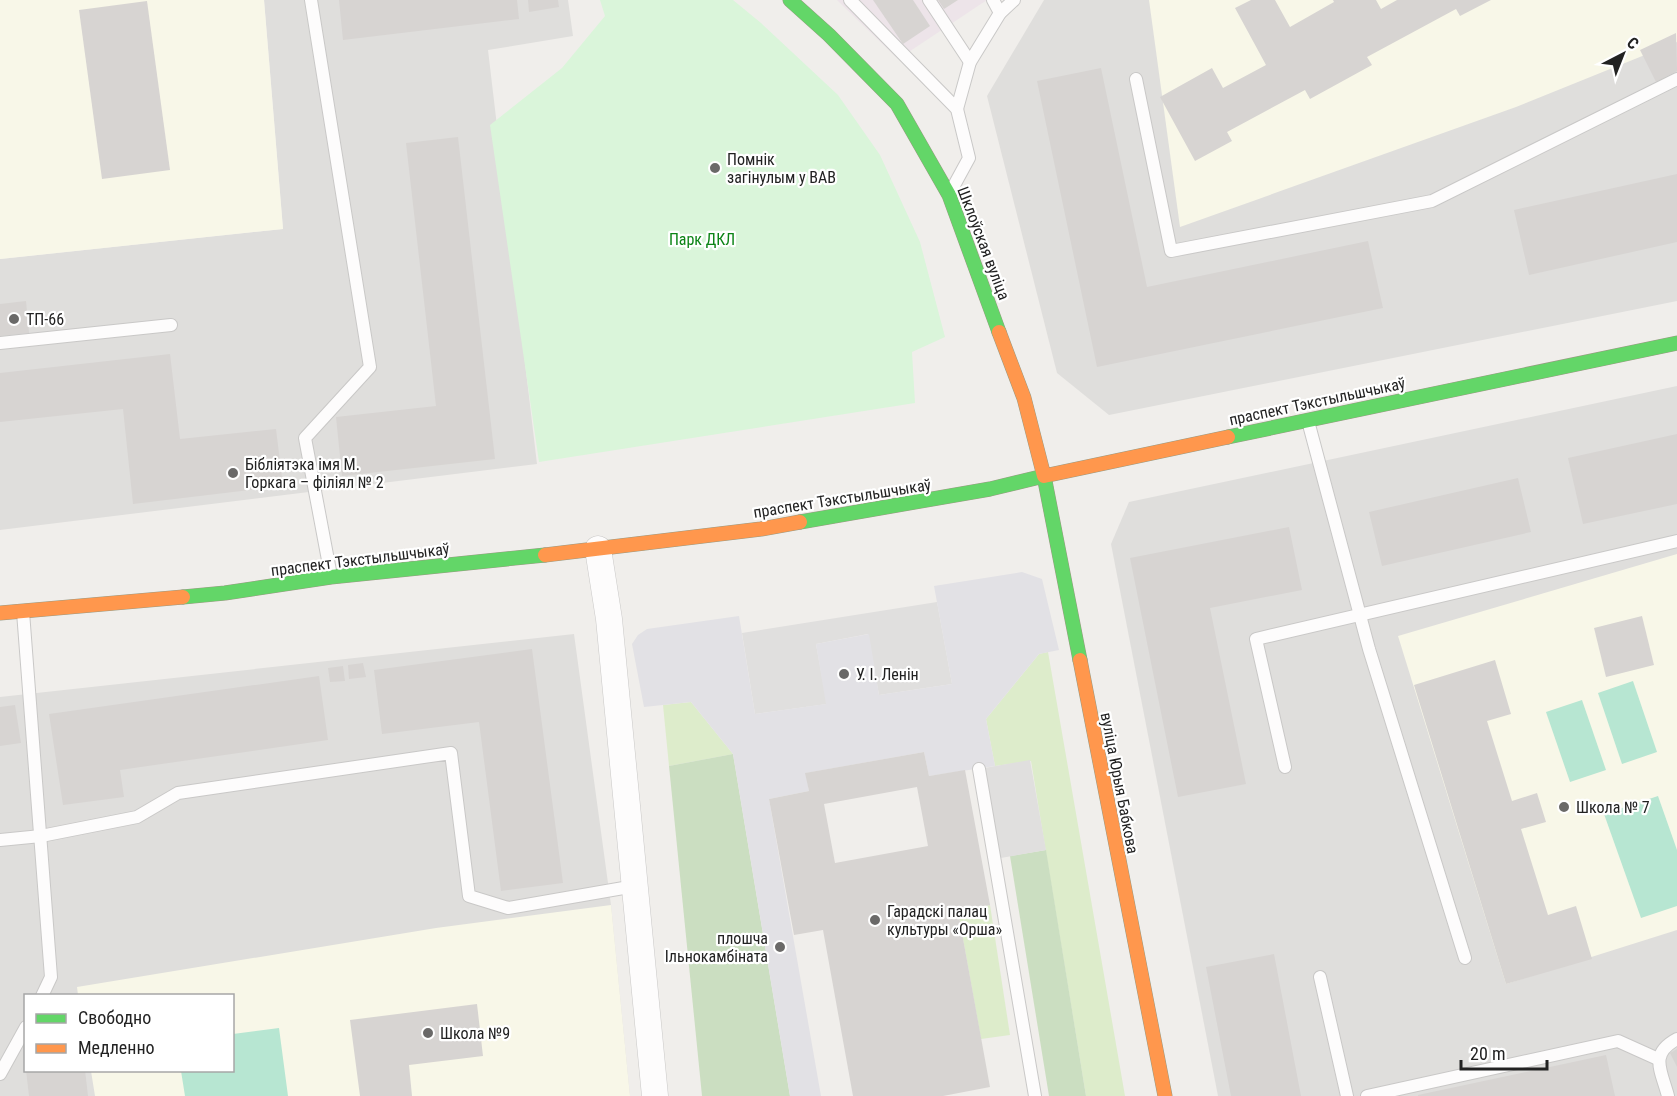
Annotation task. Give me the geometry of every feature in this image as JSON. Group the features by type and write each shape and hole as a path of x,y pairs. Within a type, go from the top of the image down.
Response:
{"main road":[{"name":"Шклоўская вуліца","path":"790,0 829,35 897,104 949,195 1024,398 1044,476"},
{"name":"праспект Тэкстыльшчыкаў","path":"0,613 225,593 331,577 761,529 990,489 1677,343"},
{"name":"вуліца Юрыя Бабкова","path":"1044,476 1165,1096"}],"street":[{"path":"598,549 609,619 655,1096"}],"lane":[{"path":"311,0 370,367 305,438 331,577"},
{"path":"850,0 957,109"},
{"path":"929,0 970,62"},
{"path":"993,0 1000,13"},
{"path":"949,195 969,158 957,109 970,62 1000,13 1014,0"},
{"path":"1136,79 1171,251 1432,201 1677,79"},
{"path":"0,343 171,325"},
{"path":"1308,420 1359,614 1465,958"},
{"path":"1285,767 1256,639 1677,542"},
{"path":"23,611 51,977 43,994"},
{"path":"0,840 41,836 137,817 178,793 451,753 468,896 508,908 635,886"},
{"path":"979,769 1035,1096"},
{"path":"1320,977 1347,1096"},
{"path":"0,1074 24,1031"},
{"path":"1668,1096 1658,1059 1661,1049 1677,1039"},
{"path":"1366,1096 1618,1041 1658,1059"}],"shaded area":[{"path":"0,0 264,0 283,229 0,259"},
{"path":"264,0 568,0 573,36 488,50 537,464 0,530 0,259 283,229"},
{"path":"837,0 987,0 898,59"},
{"path":"1044,0 1677,0 1677,301 1109,415 1057,373 987,96"},
{"path":"1149,0 1677,0 1677,42 1516,107 1180,227"},
{"path":"1677,386 1677,1096 1218,1096 1111,544 1129,502"},
{"name":"Школа № 7","path":"1677,554 1677,930 1506,984 1398,636"},
{"name":"плошча Ільнокамбіната","path":"1022,572 1042,579 1059,650 1039,654 986,719 995,766 929,776 924,752 806,773 809,791 769,799 821,1096 790,1096 733,754 691,702 644,707 632,644 638,635 647,629 739,616 755,714 826,704 816,644 869,634 879,695 952,684 934,586"},
{"path":"937,602 952,684 879,695 868,634 816,644 827,704 755,714 742,633"},
{"path":"574,634 611,905 630,1096 0,1096 0,697"},
{"path":"1030,760 1046,850 995,859 979,769"},
{"name":"Школа №9","path":"611,905 630,1096 95,1096 91,1072 234,1072 234,994 78,994 77,987 436,928"}],"green space":[{"name":"Парк ДКЛ","path":"600,0 733,0 838,95 880,155 920,242 945,337 912,352 915,403 539,462 490,125 562,68 605,16"},
{"path":"1048,652 1125,1096 1086,1096 1031,761 995,766 986,719 1039,654"},
{"path":"1633,681 1657,752 1622,764 1598,693"},
{"path":"1582,700 1606,770 1570,782 1546,712"},
{"path":"691,702 733,754 669,766 663,705"},
{"path":"733,754 790,1096 702,1096 669,766"},
{"path":"1658,796 1677,850 1677,906 1641,918 1604,814"},
{"path":"1046,850 1086,1096 1049,1096 1010,856"},
{"path":"990,905 1010,1035 981,1039 958,911"},
{"path":"279,1028 288,1096 185,1096 181,1072 234,1072 234,1034"}],"building":[{"path":"339,0 517,0 519,19 343,40"},
{"path":"528,0 558,0 559,7 529,12"},
{"path":"873,0 913,0 930,26 903,44"},
{"path":"938,0 958,0 944,9"},
{"path":"1251,0 1275,0 1290,27 1334,2 1333,0 1376,0 1381,9 1397,0 1491,0 1460,16 1456,9 1367,57 1372,65 1310,99 1305,90 1227,132 1232,141 1195,161 1160,97 1212,68 1223,88 1266,65 1235,8"},
{"path":"147,1 170,170 102,179 79,10"},
{"path":"1676,33 1677,71 1656,82 1640,50"},
{"path":"1101,68 1147,287 1368,241 1383,308 1097,367 1037,81"},
{"path":"458,137 495,459 342,476 336,417 436,406 406,143"},
{"path":"1677,174 1677,242 1529,275 1514,210"},
{"name":"ТП-66","path":"26,301 29,333 0,336 0,304"},
{"path":"170,354 180,439 276,429 283,486 133,504 123,409 0,422 0,373"},
{"path":"1677,434 1677,504 1583,524 1568,458"},
{"path":"1518,478 1531,532 1382,566 1369,512"},
{"path":"1289,527 1302,590 1210,608 1246,784 1178,797 1130,558"},
{"path":"1642,616 1654,665 1606,677 1594,628"},
{"path":"532,649 563,883 501,891 479,722 382,734 374,670"},
{"path":"1495,660 1511,714 1487,721 1512,801 1537,793 1546,822 1521,829 1548,915 1576,906 1592,959 1506,984 1414,685"},
{"path":"363,663 366,677 349,679 348,665"},
{"path":"343,666 345,681 330,682 328,668"},
{"path":"319,676 328,740 120,770 124,797 63,805 49,714"},
{"path":"15,705 21,743 0,746 0,707"},
{"name":"Гарадскі палац культуры «Орша»","path":"924,752 929,776 965,770 990,905 958,911 990,1087 943,1096 853,1096 823,930 794,935 769,799 809,791 805,773","holes":["917,787 928,846 835,863 824,804"]},
{"path":"1274,954 1301,1096 1231,1096 1206,967"},
{"path":"477,1004 483,1056 409,1065 412,1096 360,1096 350,1020"},
{"path":"1677,1049 1677,1067 1670,1053"},
{"path":"1606,1055 1615,1096 1418,1096 1418,1095"},
{"path":"26,1072 85,1072 88,1096 29,1096"}],"traffic: fast":[{"path":"790,0 829,35 897,104 949,195 999,332"},
{"path":"1228,437 1677,343"},
{"path":"800,522 990,489 1044,476 1080,660"},
{"path":"183,597 331,577 545,555"}],"traffic: slow":[{"path":"999,332 1024,398 1044,476 1228,437"},
{"path":"545,555 761,529 800,522"},
{"path":"0,613 183,597"},
{"path":"1080,660 1165,1096"}],"place":[{"name":"Помнік загінулым у ВАВ","path":"715,168"},
{"name":"ТП-66","path":"14,319"},
{"name":"Бібліятэка імя М. Горкага – філіял № 2","path":"233,473"},
{"name":"У. І. Ленін","path":"844,674"},
{"name":"Школа № 7","path":"1564,807"},
{"name":"Гарадскі палац культуры «Орша»","path":"875,920"},
{"name":"плошча Ільнокамбіната","path":"780,947"},
{"name":"Школа №9","path":"428,1033"}]}
